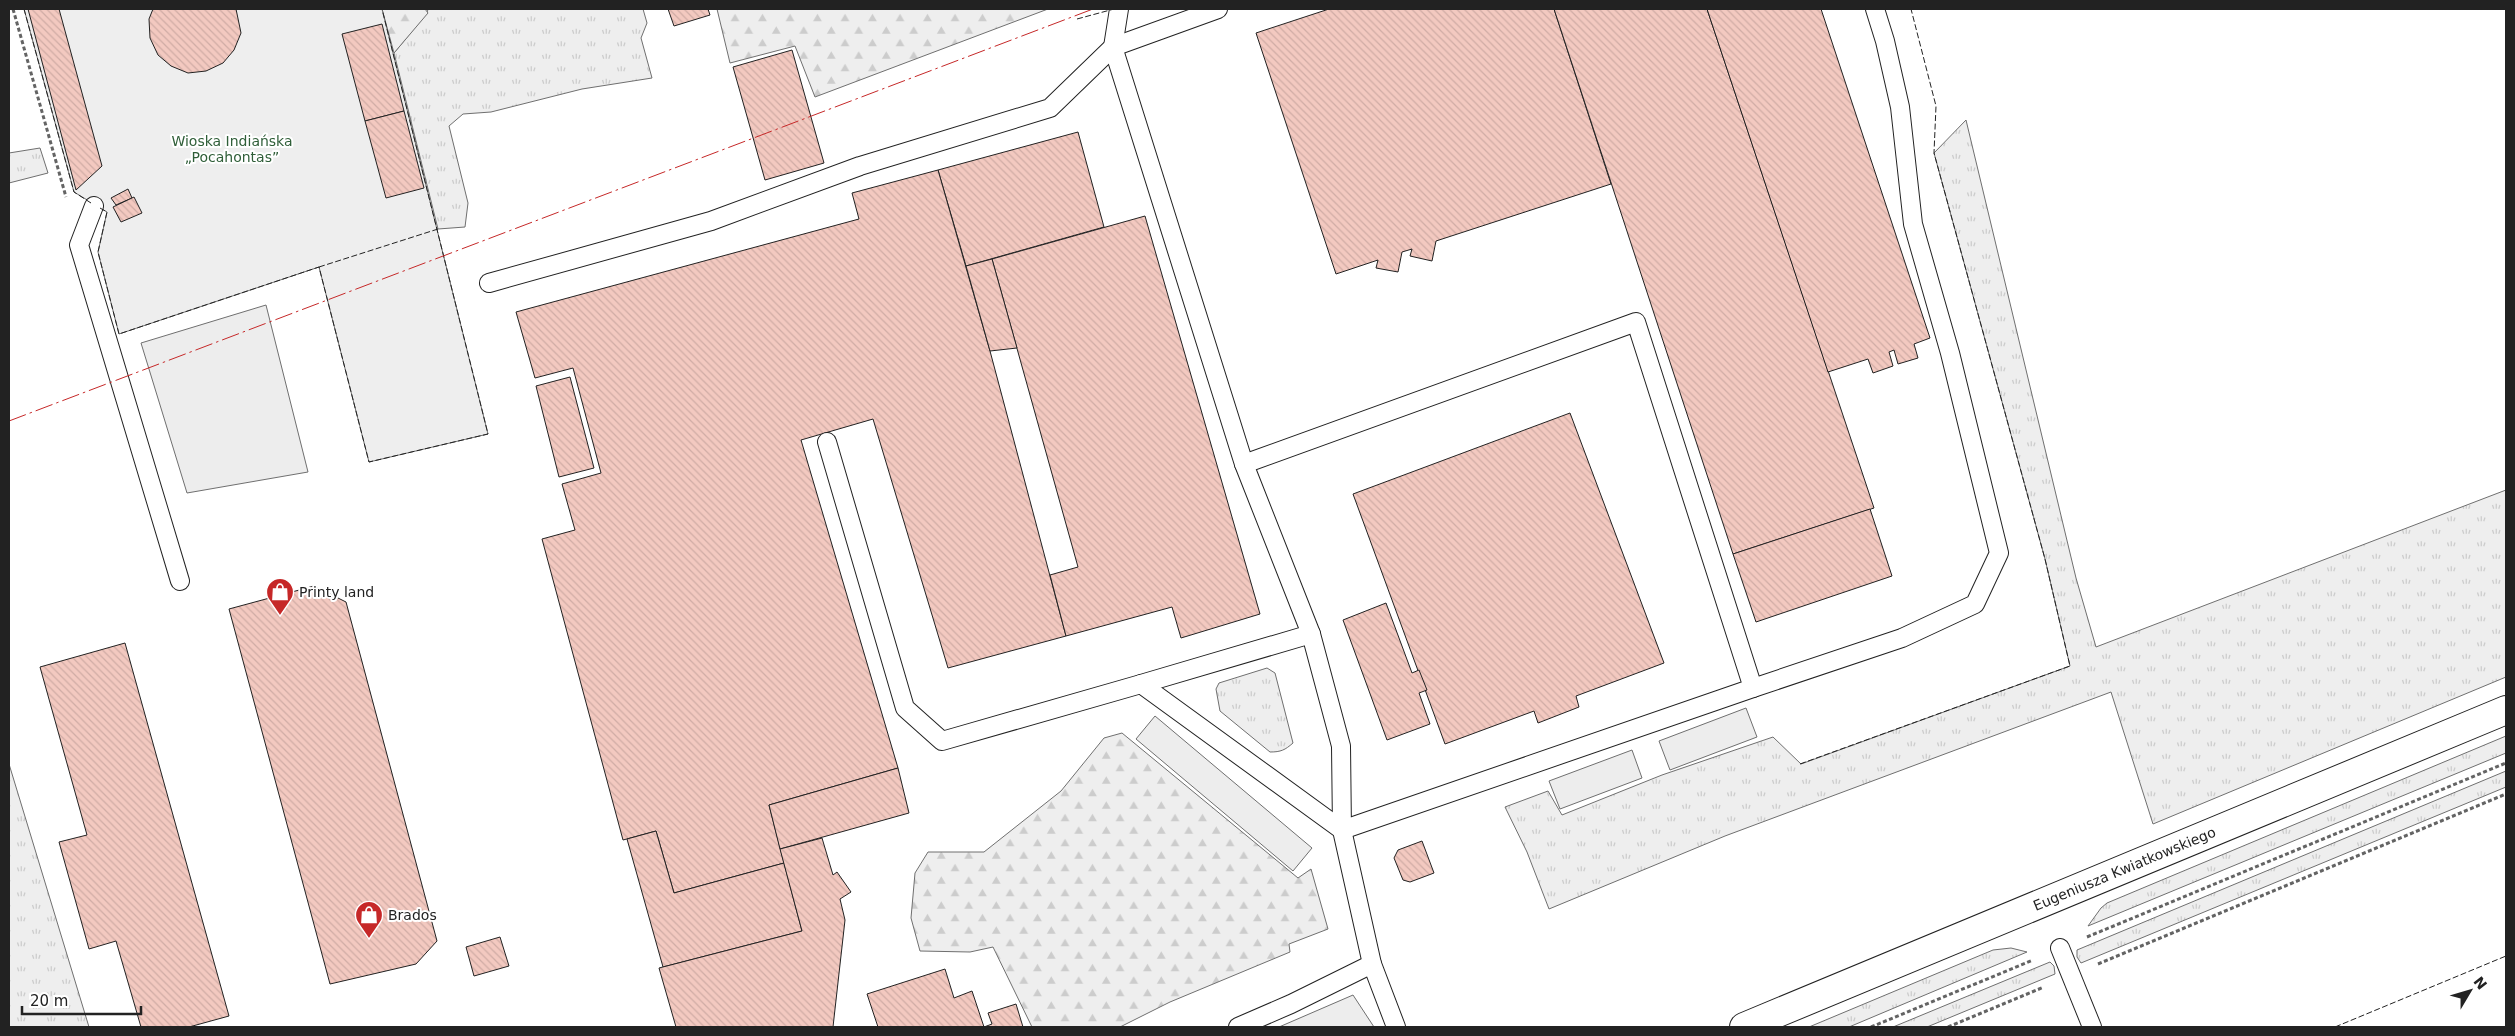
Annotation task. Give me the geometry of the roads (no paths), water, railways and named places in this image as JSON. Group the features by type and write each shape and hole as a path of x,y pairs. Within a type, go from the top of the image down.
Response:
{"main road":[{"name":"Eugeniusza Kwiatkowskiego","path":"1744,1027 2506,710"}],"lane":[{"path":"1119,9 1113,47 1244,464 1311,634 1341,746 1342,830 1372,964 1396,1027"},
{"path":"489,283 711,221 860,166 1050,108 1113,47 1218,9"},
{"path":"1342,830 1902,638 1974,604 1999,553 1950,353 1913,224 1900,107 1885,40 1875,9"},
{"path":"94,206 79,245 180,581"},
{"path":"1244,464 1636,322 1753,688"},
{"path":"827,442 905,708 942,741 1311,634"},
{"path":"1141,684 1342,830"},
{"path":"2060,948 2092,1027"},
{"path":"1238,1027 1291,1004 1372,964"}],"place":[{"name":"Printy land","path":"280,616"},
{"name":"Brados","path":"369,939"}],"park label":[{"name":"Wioska Indiańska „Pocahontas”","path":"232,150"}]}
